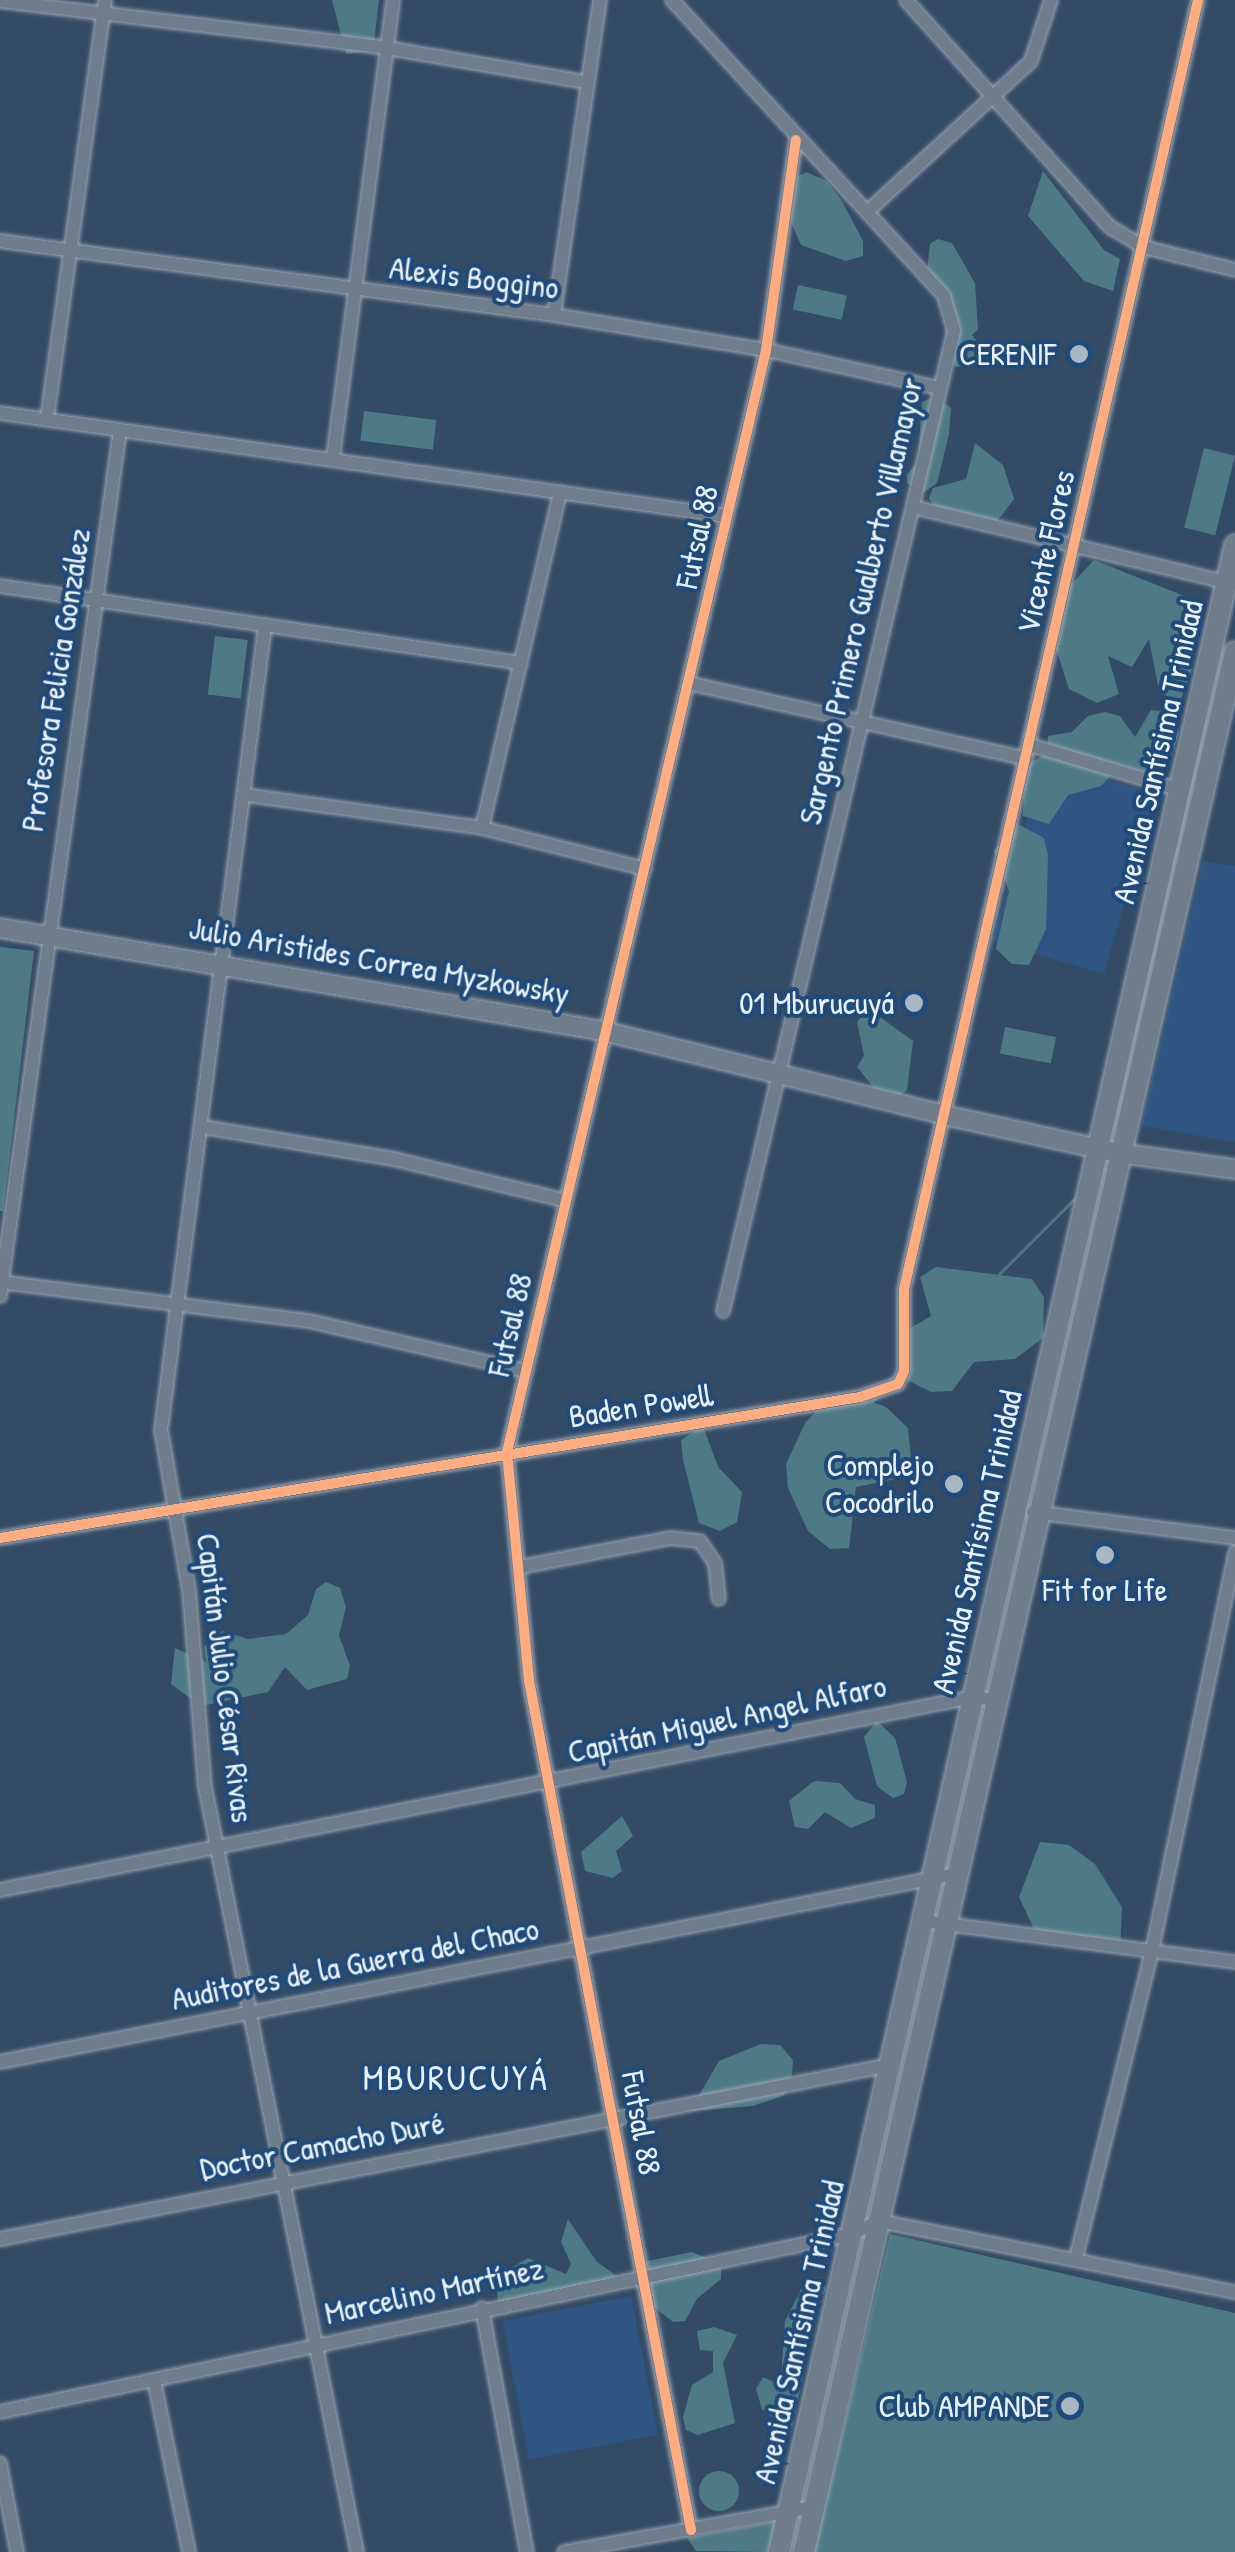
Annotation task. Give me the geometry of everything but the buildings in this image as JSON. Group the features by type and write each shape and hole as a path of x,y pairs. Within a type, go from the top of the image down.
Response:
{"main road":[{"name":"Avenida Santísima Trinidad","path":"779,2552 1235,545"},
{"name":"Avenida Santísima Trinidad","path":"804,2552 1119,1153 1230,696 1235,652"},
{"path":"1058,1319 1080,1326"}],"street":[{"path":"333,458 393,0"},
{"path":"554,315 600,0"},
{"name":"Sargento Primero Gualberto Villamayor","path":"672,0 796,140 867,212 952,313 954,331 862,725 775,1072 723,1311"},
{"path":"906,0 1110,227 1142,248 1235,270"},
{"path":"867,212 993,99 1030,60 1051,0"},
{"name":"Vicente Flores","path":"944,1115 1198,0"},
{"path":"0,1 104,7 586,82"},
{"path":"47,418 104,7"},
{"name":"Futsal 88","path":"692,2530 530,1681 507,1452 603,1031 692,684 726,516 766,350 796,140"},
{"name":"Alexis Boggino","path":"0,241 554,315 766,350 939,388"},
{"path":"0,413 726,516"},
{"name":"Profesora Felicia González","path":"1,1286 46,934 120,430"},
{"path":"482,828 560,492"},
{"path":"913,507 1226,582"},
{"path":"0,586 521,663"},
{"name":"Capitán Julio César Rivas","path":"265,626 220,964 203,1127 160,1400 205,1788 255,2012 357,2552"},
{"path":"692,684 1027,760"},
{"path":"1202,690 1230,696"},
{"path":"1030,744 1180,790"},
{"path":"245,795 482,828 645,869"},
{"name":"Julio Aristides Correa Myzkowsky","path":"0,928 603,1031 944,1115 1119,1153"},
{"name":"Baden Powell","path":"0,1538 176,1512 507,1452 860,1398 898,1384 904,1371 902,1303 944,1115"},
{"path":"203,1127 394,1159 564,1200"},
{"path":"1119,1153 1235,1169"},
{"path":"1,1286 176,1301 309,1321 526,1371"},
{"path":"1015,1509 1235,1538"},
{"path":"520,1567 670,1538 700,1542 715,1563 718,1599"},
{"path":"1076,2258 1152,1950 1235,1553"},
{"name":"Capitán Miguel Angel Alfaro","path":"0,1890 972,1697 995,1700"},
{"name":"Auditores de la Guerra del Chaco","path":"0,2062 956,1874"},
{"path":"922,1921 1235,1962"},
{"name":"Doctor Camacho Duré","path":"0,2238 890,2065"},
{"path":"878,2221 1235,2292"},
{"name":"Marcelino Martínez","path":"0,2412 482,2308 852,2234 878,2221"},
{"path":"482,2308 527,2552"},
{"path":"154,2380 188,2552"},
{"path":"0,2463 17,2552"},
{"path":"564,2552 814,2507"}],"shaded area":[{"path":"1044,762 1156,794 1104,974 992,942"},
{"path":"1203,861 1235,866 1235,1142 1141,1126"},
{"path":"631,2296 658,2434 529,2459 502,2321"}],"green space":[{"path":"332,0 379,0 373,51 346,54"},
{"path":"1043,171 1104,250 1120,259 1113,291 1084,281 1028,216"},
{"path":"806,172 827,181 842,201 863,241 863,256 846,261 801,245 783,204 795,178"},
{"path":"938,239 952,243 975,283 978,329 972,335 979,344 973,365 955,367 946,338 948,299 927,271 930,244"},
{"path":"798,285 847,295 842,320 793,309"},
{"path":"935,396 951,408 949,434 937,483 923,493 907,483 907,474 918,462 922,402"},
{"path":"364,411 436,420 433,450 360,441"},
{"path":"975,443 1003,465 1014,499 992,528 937,512 929,498 933,488 966,479"},
{"path":"1204,448 1235,456 1215,535 1184,528"},
{"path":"1094,560 1197,601 1192,669 1179,704 1159,691 1149,639 1132,667 1108,656 1119,694 1097,703 1069,689 1055,645 1067,589"},
{"path":"215,636 248,640 241,699 208,695"},
{"path":"1151,710 1168,712 1179,733 1168,766 1152,774 1121,766 1101,786 1068,795 1049,824 1023,816 1025,766 1047,753 1048,736 1072,732 1088,716 1105,712 1120,716 1135,737"},
{"path":"1208,718 1116,1126 1114,1127 1205,719"},
{"path":"1016,823 1044,838 1048,855 1046,929 1029,965 1012,964 996,949 1009,891 994,851"},
{"path":"0,947 34,951 3,1211 0,1211"},
{"path":"869,1009 913,1041 907,1090 896,1099 880,1095 857,1067 864,1056 857,1022"},
{"path":"1005,1027 1056,1037 1051,1063 1000,1054"},
{"path":"1105,1167 1107,1169 869,1407"},
{"path":"936,1267 1032,1279 1044,1297 1043,1338 1015,1359 974,1362 952,1391 931,1392 905,1379 900,1334 931,1316 920,1277"},
{"path":"861,1398 886,1407 908,1428 912,1468 896,1479 856,1487 849,1548 830,1549 808,1531 788,1488 786,1464 805,1423 821,1406"},
{"path":"703,1426 718,1467 742,1492 737,1522 720,1531 699,1523 683,1460 681,1440"},
{"path":"326,1582 340,1588 346,1607 339,1635 350,1666 347,1679 307,1690 285,1667 268,1692 201,1706 171,1684 175,1648 206,1662 204,1647 222,1631 248,1639 286,1634 308,1615 316,1589"},
{"path":"877,1721 895,1738 907,1782 904,1794 893,1798 877,1786 864,1737"},
{"path":"814,1781 840,1783 855,1799 875,1805 875,1818 851,1828 825,1812 808,1829 795,1827 789,1801"},
{"path":"622,1816 633,1836 616,1851 622,1871 613,1878 585,1871 581,1852"},
{"path":"1040,1842 1069,1845 1095,1864 1122,1907 1120,1952 1039,1940 1019,1897"},
{"path":"761,2044 780,2045 793,2060 791,2085 783,2096 753,2106 690,2111 719,2061"},
{"path":"568,2219 597,2262 624,2281 498,2303 496,2277 528,2258 566,2274 571,2264 561,2242"},
{"path":"890,2234 1235,2313 1235,2552 814,2552"},
{"path":"692,2252 721,2264 721,2279 697,2299 685,2321 673,2322 654,2307 643,2262"},
{"path":"808,2276 821,2278 826,2290 813,2304 799,2347 803,2375 791,2433 762,2409 756,2389 763,2377 778,2384 781,2379 785,2321"},
{"path":"714,2327 737,2335 723,2363 735,2423 698,2435 686,2430 683,2417 692,2385 713,2372 713,2351 700,2350 697,2331"},
{"path":"719,2471 733,2477 739,2491 733,2505 719,2511 705,2505 699,2491 705,2477"},
{"path":"776,2521 781,2525 770,2552 696,2551 687,2538"}],"cycle path":[{"path":"0,1538 860,1397 898,1384 904,1371 904,1289 1198,0"},
{"path":"691,2530 529,1681 507,1452 766,350 796,140"}],"place":[{"name":"CERENIF","path":"1079,354"},
{"name":"01 Mburucuyá","path":"914,1003"},
{"name":"Complejo Cocodrilo","path":"954,1484"},
{"name":"Fit for Life","path":"1105,1555"},
{"name":"Club AMPANDE","path":"1070,2406"}],"district":[{"name":"MBURUCUYÁ","path":"456,2078"}]}
